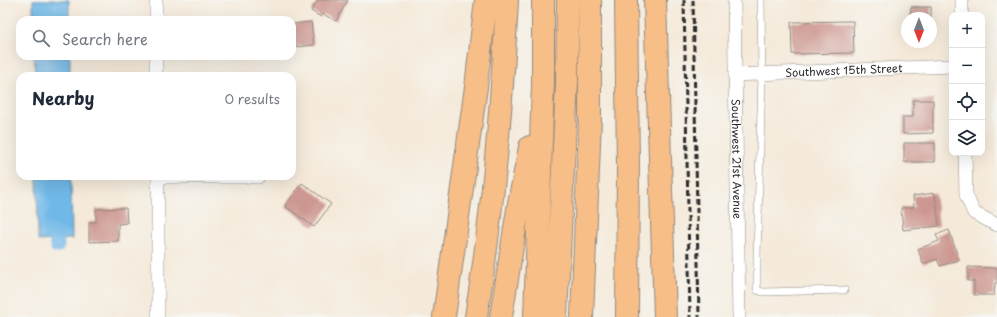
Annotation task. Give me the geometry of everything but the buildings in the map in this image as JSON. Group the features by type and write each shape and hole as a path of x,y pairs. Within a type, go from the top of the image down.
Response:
{"highway":[{"path":"444,317 476,87 486,0"},
{"path":"476,317 491,211 500,131 507,0"},
{"path":"535,317 543,83 543,0"},
{"path":"556,317 567,82 568,0"},
{"path":"582,317 590,119 590,0"},
{"path":"593,317 602,0"},
{"path":"626,0 628,150 627,317"},
{"path":"655,0 665,317"},
{"path":"501,317 519,204 543,83"},
{"path":"649,317 650,239 658,117"}],"street":[{"path":"156,0 156,16"},
{"name":"Southwest 21st Avenue","path":"734,0 739,317"},
{"path":"962,0 962,12"},
{"path":"156,60 156,72"},
{"name":"Southwest 15th Street","path":"736,75 949,66"},
{"path":"964,156 966,195 974,213 997,225"},
{"path":"158,180 158,317"}],"lane":[{"path":"761,0 762,74 757,256 758,290 764,292 844,290"}],"water":[{"path":"33,0 69,0 69,16 33,16"},
{"path":"34,60 70,60 70,72 35,72"},
{"path":"37,180 71,180 72,239 38,241"}],"waterway":[{"path":"56,219 57,246"}],"railway":[{"path":"684,0 690,317"},
{"path":"693,0 699,317"}]}
